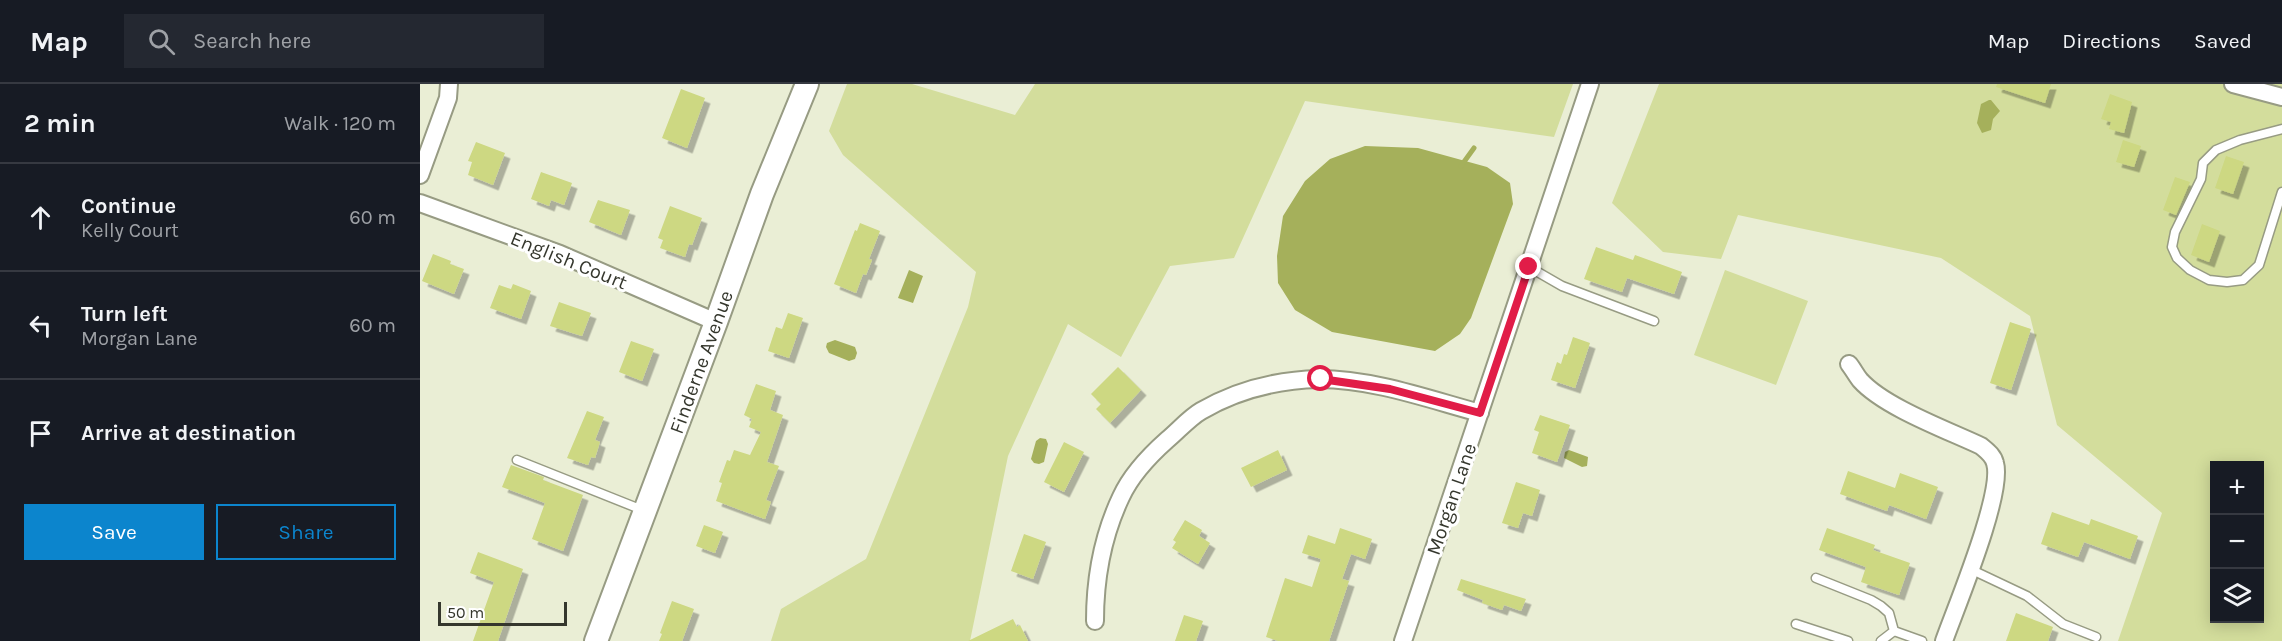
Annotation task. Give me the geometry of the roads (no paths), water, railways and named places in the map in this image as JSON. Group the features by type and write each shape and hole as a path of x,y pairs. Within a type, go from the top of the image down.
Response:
{"main road":[{"name":"Finderne Avenue","path":"596,641 762,194 807,84"}],"street":[{"path":"420,175 448,98 449,84"},
{"name":"Morgan Lane","path":"1403,641 1590,84"},
{"path":"2233,84 2282,97"},
{"name":"English Court","path":"420,203 560,254 716,322"},
{"path":"1850,364 1860,380 1875,392 1902,408 1981,446 1995,462 1997,474 1993,502 1944,641"},
{"path":"1095,621 1095,601 1103,544 1121,496 1135,474 1155,450 1200,411 1243,391 1290,381 1321,379 1390,389 1480,413"}],"lane":[{"path":"2282,129 2216,150 2203,163 2200,179 2175,232 2172,247 2177,258 2190,270 2210,280 2227,282 2243,280 2259,265 2282,192"},
{"path":"1529,267 1562,286 1654,321"},
{"path":"517,460 645,511"},
{"path":"1969,569 2026,596 2063,624 2096,637"},
{"path":"1816,578 1881,606 1889,613 1893,631"},
{"path":"1796,624 1848,641"},
{"path":"1881,641 1893,631"},
{"path":"1893,631 1922,641"}],"waterway":[{"path":"1461,166 1474,148"}]}
